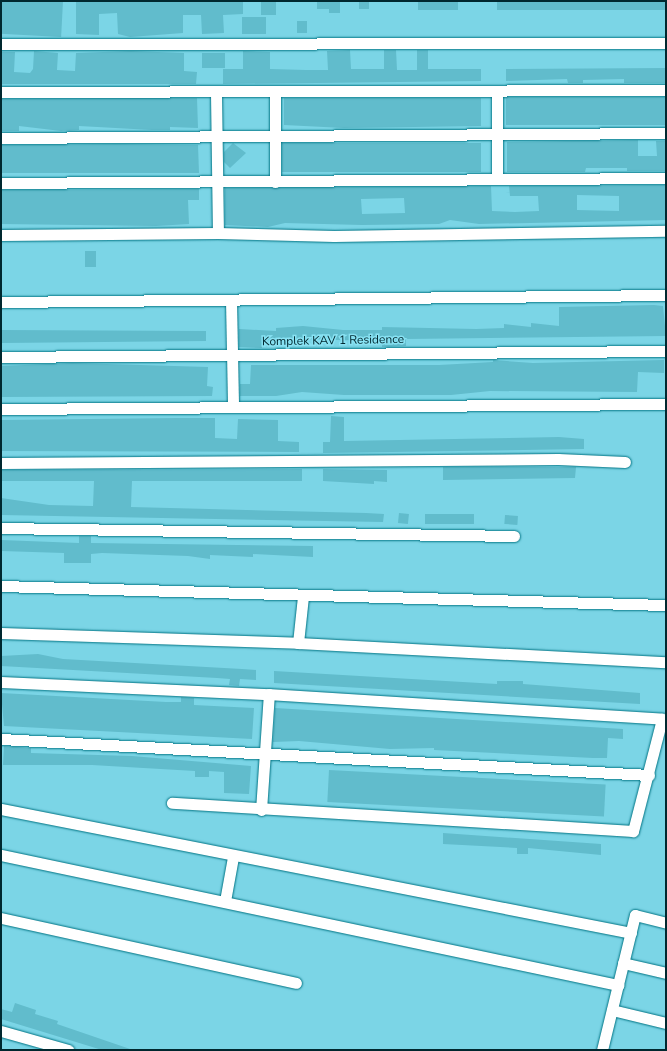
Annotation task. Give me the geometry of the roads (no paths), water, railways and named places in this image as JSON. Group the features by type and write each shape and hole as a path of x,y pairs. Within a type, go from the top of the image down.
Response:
{"street":[{"path":"1,44 666,43"},
{"path":"497,90 497,178"},
{"path":"1,92 216,93 666,90"},
{"path":"275,92 275,182"},
{"path":"216,93 215,182 218,233"},
{"path":"1,138 497,136 666,133"},
{"path":"1,183 275,182 497,178 666,178"},
{"path":"1,235 218,233 334,236 666,231"},
{"path":"1,302 666,295"},
{"path":"231,300 233,407"},
{"name":"Komplek KAV 1 Residence","path":"1,357 666,351"},
{"path":"1,409 666,404"},
{"path":"1,463 550,459 625,462"},
{"path":"1,528 514,536"},
{"path":"1,586 303,596 666,605"},
{"path":"298,643 303,596"},
{"path":"1,633 298,643 666,662"},
{"path":"1,682 269,694 662,718 649,775 633,831 261,810 172,803"},
{"path":"261,810 269,694"},
{"path":"1,739 649,775"},
{"path":"1,809 233,856 631,933"},
{"path":"1,854 618,985"},
{"path":"225,901 233,856"},
{"path":"602,1050 635,915 666,923"},
{"path":"1,918 296,983"},
{"path":"624,963 666,973"},
{"path":"612,1010 666,1023"},
{"path":"1,1031 68,1050"}]}
